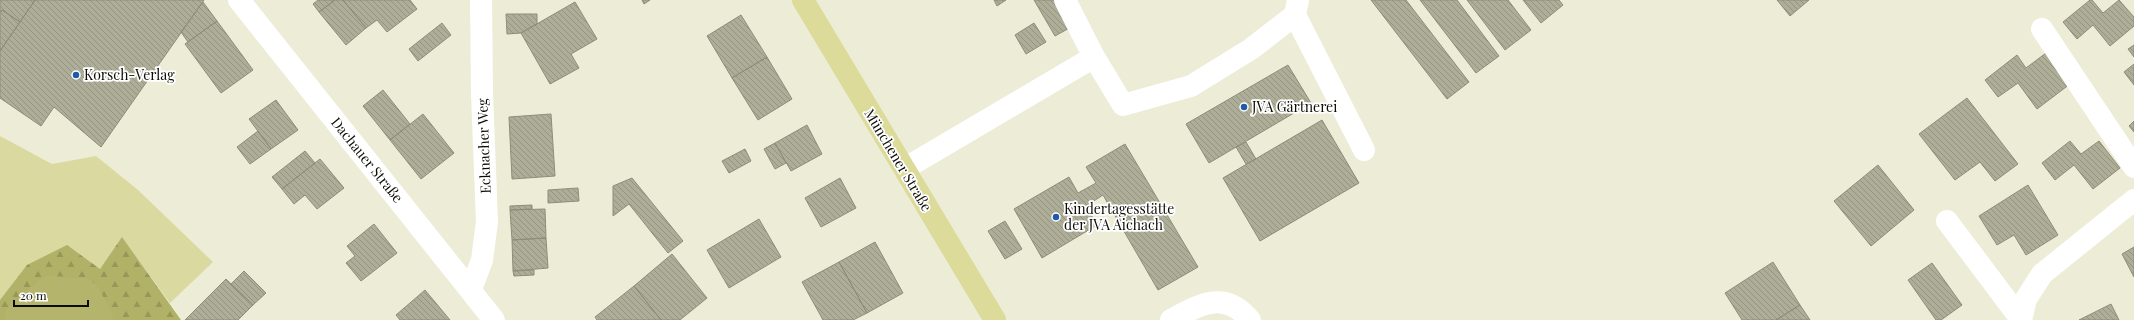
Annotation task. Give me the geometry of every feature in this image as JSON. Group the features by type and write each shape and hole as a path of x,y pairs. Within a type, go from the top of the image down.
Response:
{"main road":[{"name":"Münchener Straße","path":"803,0 995,320"}],"street":[{"name":"Dachauer Straße","path":"239,0 471,289 494,320"},
{"name":"Ecknacher Weg","path":"471,289 482,260 487,222 482,94 482,0"},
{"path":"1065,0 1094,57 1123,105 1191,86 1251,49 1297,8 1364,150"},
{"path":"2042,29 2134,167"},
{"path":"904,169 1094,57"},
{"path":"2021,319 2026,299 2042,274 2134,200"},
{"path":"1947,221 2021,319"},
{"path":"1171,320 1194,307 1212,301 1228,304 1244,314 1250,320"}],"green space":[{"path":"0,136 52,164 96,156 138,190 213,262 170,303 122,238 100,269 0,300"},
{"path":"122,237 181,320 0,320 0,300 27,265 67,245 100,269"}],"building":[{"path":"0,0 35,0 20,22 2,10 0,13"},
{"name":"Korsch-Verlag","path":"35,0 204,0 101,147 54,107 41,126 0,98 0,51"},
{"path":"318,0 335,0 319,12 313,4"},
{"path":"335,0 343,0 366,28 346,45 319,12"},
{"path":"343,0 410,0 417,9 387,32 377,20 366,28"},
{"path":"642,0 650,0 644,4"},
{"path":"994,0 1006,0 997,6"},
{"path":"1034,0 1057,0 1073,26 1055,36"},
{"path":"1371,0 1406,0 1469,82 1447,99"},
{"path":"1420,0 1457,0 1499,56 1476,73"},
{"path":"1467,0 1508,0 1531,30 1505,50"},
{"path":"1523,0 1559,0 1563,5 1541,23"},
{"path":"1777,0 1809,0 1790,16"},
{"path":"2090,0 2092,0 2103,13 2119,0 2134,17 2134,26 2110,46 2093,25 2077,39 2063,22"},
{"path":"203,2 217,21 188,42 181,32"},
{"path":"575,2 597,39 571,54 579,68 550,84 521,33"},
{"path":"2,10 20,22 0,51 0,13"},
{"path":"506,14 537,14 537,24 521,33 507,34"},
{"path":"741,15 767,57 732,78 707,36"},
{"path":"217,21 253,70 221,93 185,44"},
{"path":"442,23 451,35 418,61 409,49"},
{"path":"1034,23 1046,42 1026,54 1015,35"},
{"path":"2134,45 2134,57 2128,49"},
{"path":"2046,53 2070,84 2037,109 2018,83 1998,97 1985,80 2017,55 2026,68"},
{"path":"767,57 792,99 758,120 732,78"},
{"path":"2134,64 2134,85 2124,72"},
{"path":"1288,65 1311,103 1209,163 1186,124"},
{"path":"383,90 410,124 390,140 363,106"},
{"path":"1967,98 2018,164 1995,181 1980,162 1955,180 1919,134"},
{"path":"276,100 298,130 271,149 249,119"},
{"path":"423,114 454,153 421,179 390,140"},
{"path":"551,114 555,176 512,179 509,117"},
{"path":"1322,120 1359,183 1260,241 1223,178"},
{"path":"2134,121 2134,132 2129,126"},
{"path":"807,125 822,154 791,171 775,143"},
{"path":"258,131 271,149 250,164 237,147"},
{"path":"2070,141 2081,154 2099,141 2120,168 2093,189 2074,165 2055,180 2042,163"},
{"path":"1246,142 1256,159 1246,164 1236,147"},
{"path":"775,143 786,163 775,169 764,149"},
{"name":"Kindertagesstätte der JVA Aichach","path":"1125,144 1198,267 1158,290 1103,195 1086,206 1097,225 1042,258 1014,209 1069,177 1078,193 1096,183 1086,167"},
{"path":"745,149 751,161 729,173 722,161"},
{"path":"305,151 315,163 282,189 272,177"},
{"path":"320,159 344,188 317,209 305,195 294,204 282,189"},
{"path":"1878,165 1914,210 1871,246 1834,201"},
{"path":"632,178 683,241 668,253 629,204 613,216 613,186"},
{"path":"840,178 856,208 821,227 805,198"},
{"path":"2028,185 2058,235 2026,255 2014,235 1997,245 1979,216"},
{"path":"578,188 579,201 548,203 548,190"},
{"path":"532,205 532,209 510,210 510,206"},
{"path":"545,209 546,238 512,240 510,210"},
{"path":"759,219 781,257 729,288 707,250"},
{"path":"1005,221 1022,249 1005,259 988,231"},
{"path":"374,224 397,253 361,281 346,263 355,256 347,246"},
{"path":"546,238 548,268 513,271 512,240"},
{"path":"875,242 903,293 867,313 839,262"},
{"path":"2134,247 2134,277 2122,254"},
{"path":"672,254 707,298 680,320 661,320 634,286"},
{"path":"839,262 867,313 853,320 823,320 802,282"},
{"path":"1773,262 1800,305 1776,320 1742,320 1725,293"},
{"path":"1932,263 1962,305 1941,320 1936,320 1908,280"},
{"path":"534,270 534,275 514,276 513,271"},
{"path":"244,271 266,293 253,305 231,284"},
{"path":"226,279 253,305 238,320 185,320"},
{"path":"634,286 661,320 597,320 595,317"},
{"path":"425,290 450,320 400,320 396,315"},
{"path":"2111,304 2119,320 2079,320"},
{"path":"1800,305 1810,320 1776,320"}],"waterway":[{"path":"26,320 52,298 80,300 91,320"}],"place":[{"name":"Korsch-Verlag","path":"76,75"},
{"name":"JVA Gärtnerei","path":"1244,107"},
{"name":"Kindertagesstätte der JVA Aichach","path":"1056,217"}]}
